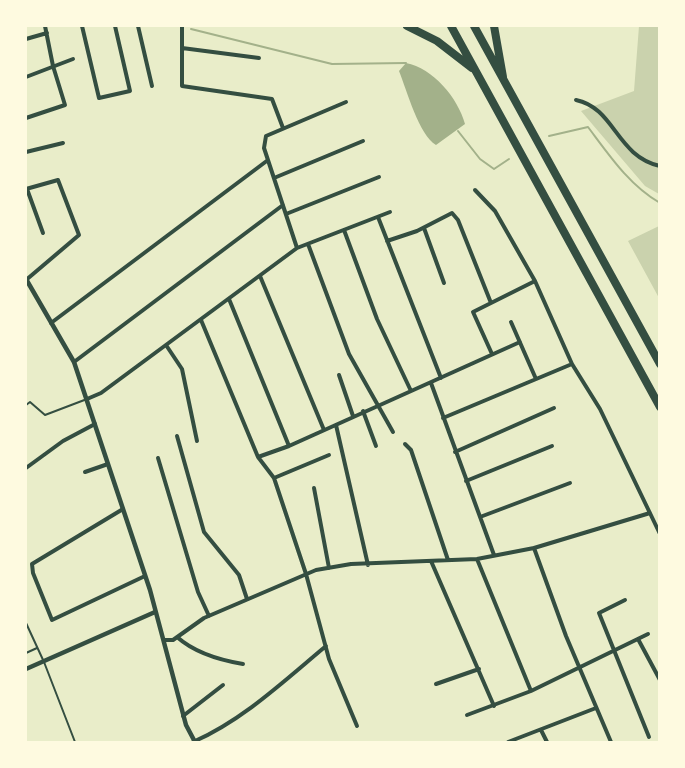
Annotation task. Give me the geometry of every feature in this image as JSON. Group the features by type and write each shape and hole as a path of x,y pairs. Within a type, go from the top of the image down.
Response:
{"highway":[{"path":"407,26 437,41 476,71"},
{"path":"451,26 660,407"},
{"path":"474,26 660,364"},
{"path":"494,26 504,80"}],"street":[{"path":"26,118 65,105 53,66 45,26"},
{"path":"82,26 99,98 130,91 115,26"},
{"path":"138,26 152,86"},
{"path":"182,26 182,86 272,99 283,128"},
{"path":"26,39 46,33"},
{"path":"182,48 259,58"},
{"path":"26,77 73,59"},
{"path":"576,100 589,104 601,113 640,160 660,166"},
{"path":"297,249 264,148 266,136 346,102"},
{"path":"274,178 363,141"},
{"path":"26,152 63,143"},
{"path":"51,323 268,160"},
{"path":"286,214 379,177"},
{"path":"43,233 26,189 58,180 79,235 26,280 74,362 145,576 183,716 194,742 209,736 250,709 326,646"},
{"path":"475,190 495,211 535,281 572,364 600,409 660,534"},
{"path":"74,362 283,205"},
{"path":"87,399 101,393 297,249 390,212"},
{"path":"387,241 424,228 446,214 452,213 491,303"},
{"path":"378,217 441,378"},
{"path":"424,228 444,283"},
{"path":"344,230 377,319 411,391"},
{"path":"308,244 349,354 380,405 393,432"},
{"path":"260,276 324,430"},
{"path":"492,354 473,312 535,281"},
{"path":"229,299 289,446"},
{"path":"201,320 258,457 274,478 306,574 326,646 357,726"},
{"path":"512,322 537,379"},
{"path":"258,457 289,446 520,342"},
{"path":"166,345 182,369 197,441"},
{"path":"443,418 572,364"},
{"path":"339,375 354,416"},
{"path":"431,383 494,555"},
{"path":"455,452 554,408"},
{"path":"363,411 376,446"},
{"path":"26,468 63,441 95,424"},
{"path":"336,425 368,565"},
{"path":"177,436 204,532 239,575 247,599"},
{"path":"405,444 411,450 448,560"},
{"path":"466,481 552,446"},
{"path":"274,478 329,455"},
{"path":"158,458 198,592 209,616"},
{"path":"85,472 108,464"},
{"path":"480,517 570,483"},
{"path":"314,488 329,568"},
{"path":"123,509 32,564 33,573 52,620 145,576"},
{"path":"162,640 168,641 177,637 209,616 247,599 306,574 329,568 477,559 534,548 650,513"},
{"path":"534,548 579,668 611,742"},
{"path":"477,559 531,692"},
{"path":"431,561 494,706"},
{"path":"625,600 598,613 649,737"},
{"path":"26,669 155,612"},
{"path":"467,715 531,692 648,634"},
{"path":"177,637 187,646 207,655 243,664"},
{"path":"638,639 660,680"},
{"path":"436,684 478,669"},
{"path":"183,716 223,686"},
{"path":"508,742 596,708"},
{"path":"541,730 547,742"}],"lane":[{"path":"26,405 30,402 45,416 87,399"},
{"path":"26,623 75,742"},
{"path":"26,653 38,648"}],"shaded area":[{"path":"639,26 659,26 659,194 645,186 581,111 634,91"},
{"path":"406,63 426,71 435,78 457,104 462,114 465,124 436,145 424,132 419,122 399,71"},
{"path":"659,226 659,298 628,241"}],"waterway":[{"path":"191,29 332,64 406,63"},
{"path":"549,136 588,127 629,178 660,203"},
{"path":"458,131 480,159 494,169 509,159"}]}
